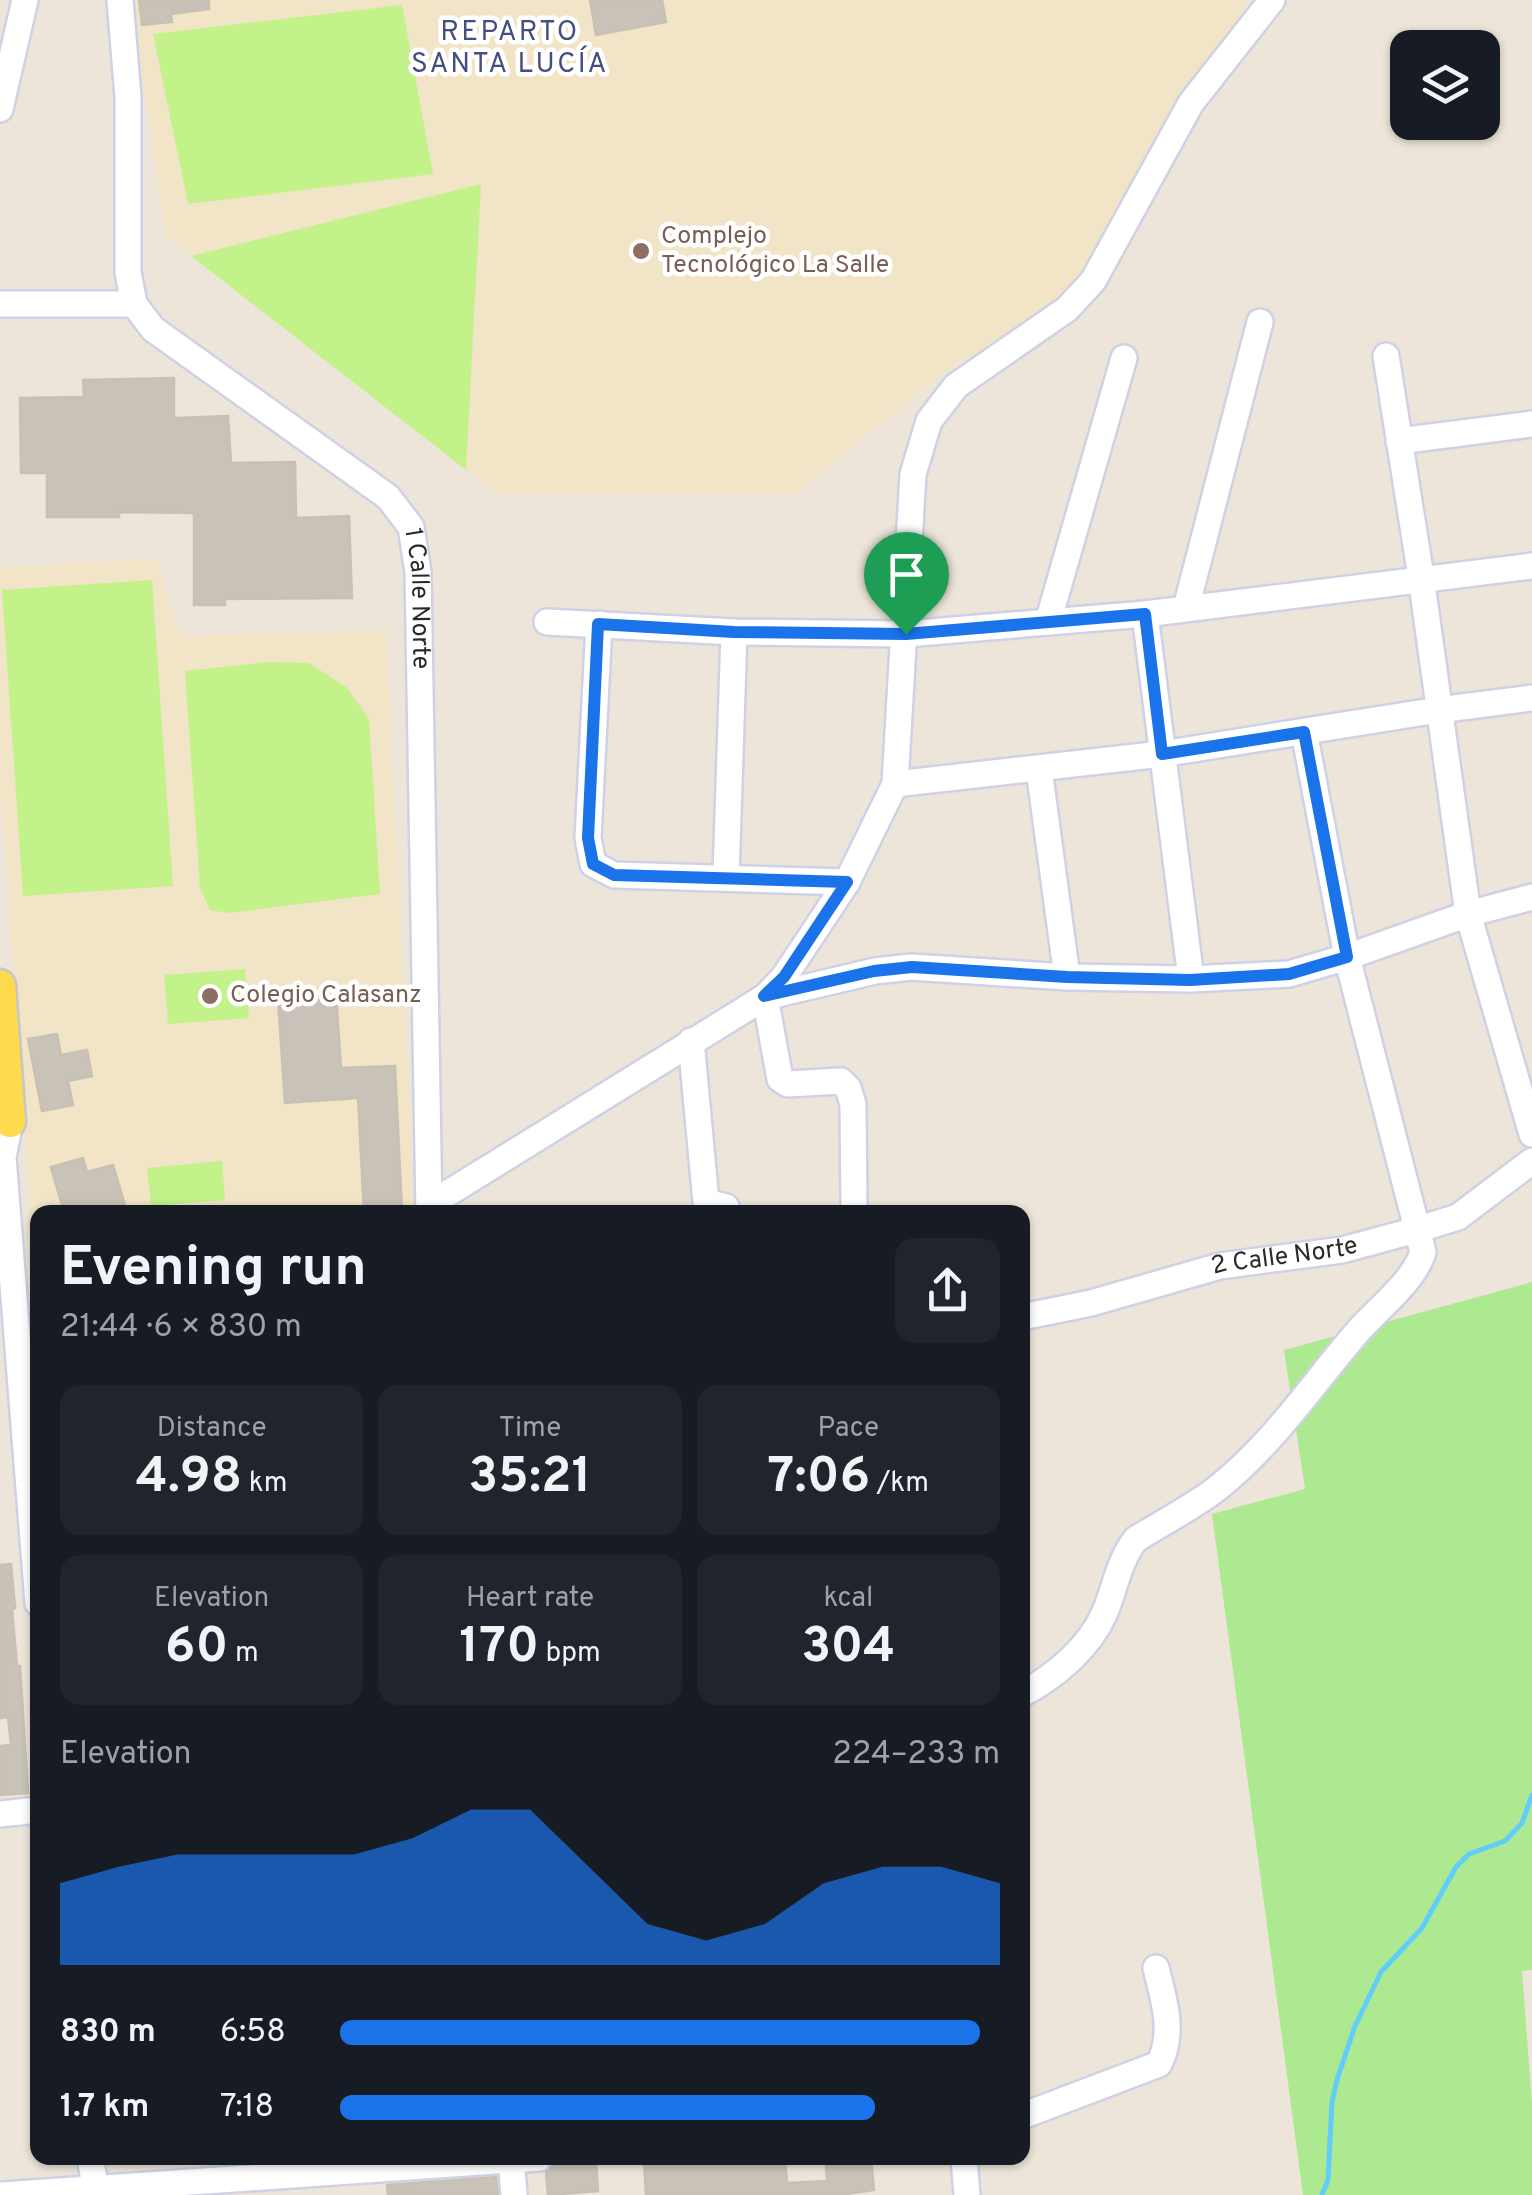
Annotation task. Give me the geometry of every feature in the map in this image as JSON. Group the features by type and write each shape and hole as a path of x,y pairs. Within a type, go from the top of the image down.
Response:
{"main road":[{"path":"0,985 5,1112"}],"street":[{"path":"0,109 24,0"},
{"path":"0,304 134,304 128,272 128,97 120,0"},
{"path":"435,1205 764,996 784,977 847,882 894,784 913,474 929,421 956,386 1067,308 1094,281 1191,103 1272,0"},
{"name":"1 Calle Norte","path":"134,304 153,329 388,497 410,527 418,572 429,1205"},
{"path":"1186,608 1260,322"},
{"path":"1386,356 1468,914 1532,1134"},
{"path":"1048,622 1124,358"},
{"path":"1399,440 1532,424"},
{"path":"548,622 734,632 906,634 1145,614 1532,566"},
{"path":"1145,614 1190,980"},
{"path":"598,624 588,838 593,864 614,875 847,882"},
{"path":"726,876 734,632"},
{"path":"894,784 1162,754 1532,698"},
{"path":"1030,1688 1080,1653 1104,1616 1128,1550 1136,1539 1216,1489 1290,1417 1348,1343 1413,1276 1423,1252 1347,957 1304,732"},
{"path":"1039,769 1067,977"},
{"path":"764,996 874,971 912,967 1190,980 1289,974 1468,914 1532,897"},
{"path":"764,996 780,1079 788,1084 841,1081 848,1088 853,1104 854,1205"},
{"path":"690,1040 706,1202 718,1205"},
{"path":"5,1112 3,1157 30,1484"},
{"name":"2 Calle Norte","path":"1030,1315 1091,1303 1220,1266 1342,1250 1416,1230 1458,1217 1532,1162"},
{"path":"0,1814 30,1811"},
{"path":"1030,2113 1159,2064 1167,2050 1168,2036 1156,1968"},
{"path":"92,2165 100,2191"},
{"path":"100,2191 102,2165"},
{"path":"2,2195 434,2165"},
{"path":"512,2165 514,2195"},
{"path":"965,2165 968,2195"}],"shaded area":[{"name":"Complejo Tecnológico La Salle","path":"133,0 1246,0 1234,28 1138,167 1101,247 1073,288 1038,316 946,371 795,494 498,494 165,236"},
{"name":"Colegio Calasanz","path":"156,559 181,636 386,630 415,1205 30,1205 30,1214 0,780 0,567"}],"green space":[{"path":"402,5 433,174 188,204 153,34"},
{"path":"481,184 466,470 191,256"},
{"path":"152,580 173,886 23,896 2,590"},
{"path":"267,662 309,663 346,687 369,719 380,894 229,913 210,910 200,888 185,671"},
{"path":"245,969 249,1018 168,1024 164,975"},
{"path":"222,1161 225,1200 151,1205 147,1168"},
{"path":"1532,1282 1532,1970 1522,1971 1532,2104 1532,2195 1303,2195 1212,1514 1305,1489 1284,1350"}],"building":[{"path":"139,0 209,0 209,9 171,14 172,22 142,25"},
{"path":"590,0 662,0 666,22 596,35"},
{"path":"174,378 174,418 228,416 231,463 295,462 296,518 349,516 352,598 225,599 225,605 194,605 194,513 119,512 119,517 47,517 47,473 21,473 20,398 84,397 83,380"},
{"path":"336,995 341,1068 395,1066 402,1205 364,1205 358,1098 285,1103 278,1000"},
{"path":"57,1034 61,1055 87,1050 92,1076 68,1081 73,1105 42,1111 28,1039"},
{"path":"83,1158 87,1172 113,1165 125,1205 62,1205 51,1167"},
{"path":"11,1564 28,1793 0,1795 0,1746 11,1745 8,1717 0,1718 0,1565"},
{"path":"596,2165 598,2191 548,2195 546,2172 553,2166"},
{"path":"644,2165 786,2165 787,2183 827,2181 826,2165 872,2165 874,2190 839,2195 646,2195"},
{"path":"496,2177 498,2195 388,2195 387,2185"}],"waterway":[{"path":"1322,2195 1328,2180 1332,2102 1337,2080 1355,2026 1381,1972 1422,1928 1456,1867 1469,1854 1505,1841 1522,1823 1532,1795"}],"place":[{"name":"Complejo Tecnológico La Salle","path":"641,251"},
{"name":"Colegio Calasanz","path":"210,996"}],"district":[{"name":"REPARTO SANTA LUCÍA","path":"510,49"}],"route":[{"path":"1145,614 1162,754 1304,732 1347,957 1289,974 1190,980 912,967 874,971 764,996 784,977 847,882 614,875 593,864 588,838 598,624 734,632 906,634 1145,614"}]}
